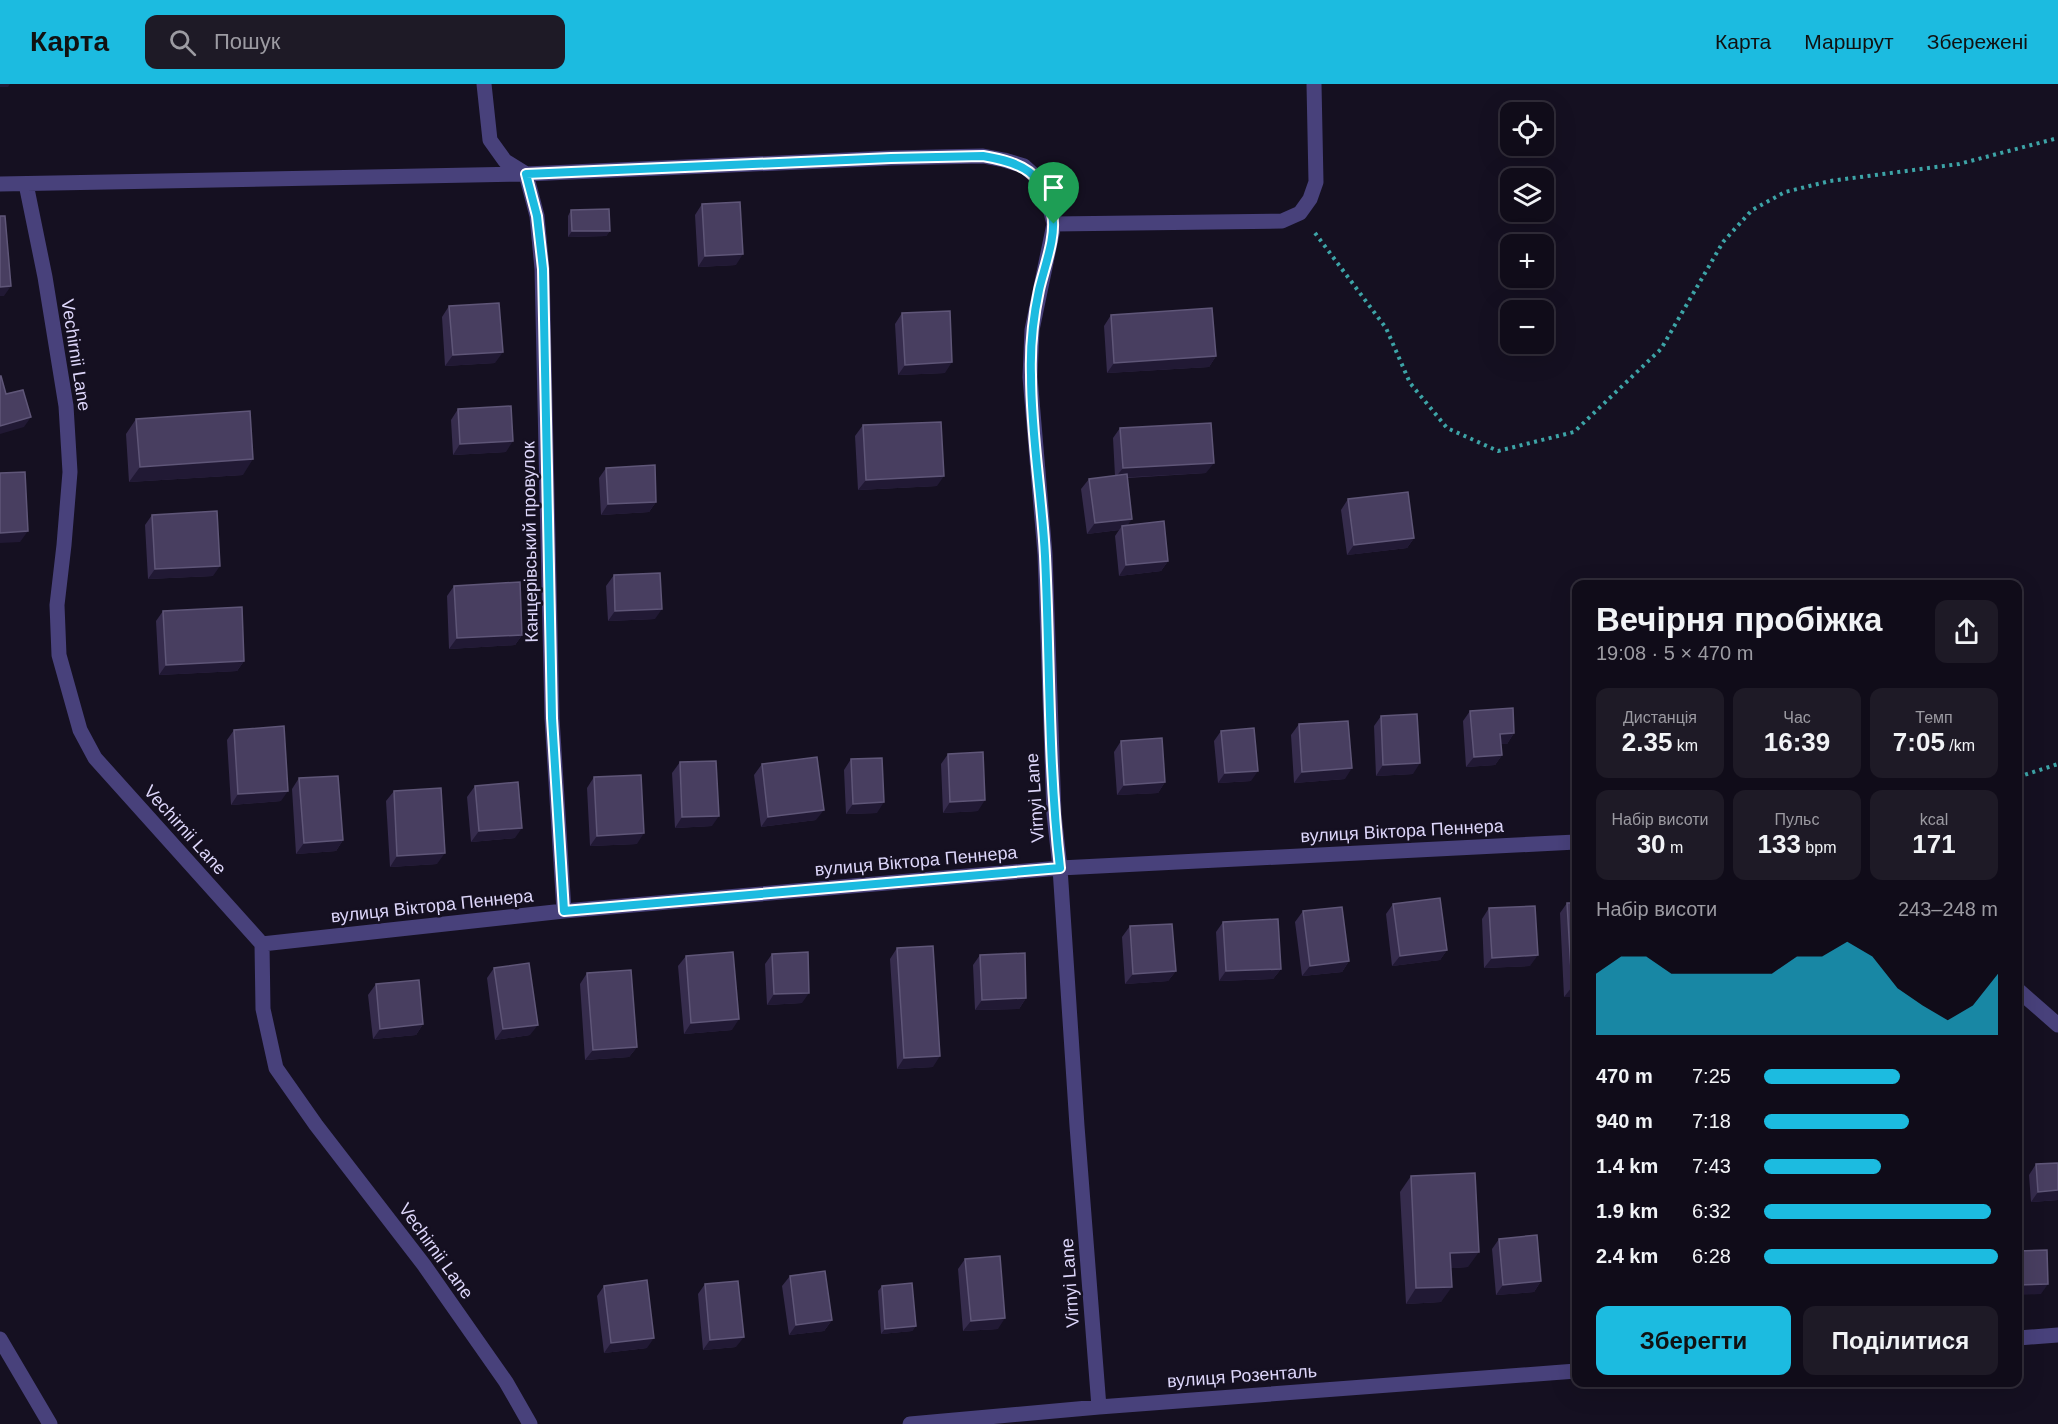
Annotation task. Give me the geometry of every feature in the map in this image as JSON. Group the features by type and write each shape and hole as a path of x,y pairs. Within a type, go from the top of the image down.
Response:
{"street":[{"path":"484,84 490,140 505,161 526,174"},
{"path":"0,184 526,174 983,156 1024,166 1035,175 1045,189 1054,224 1281,221 1300,213 1310,199 1316,182 1314,84"},
{"name":"Канцерівський провулок","path":"526,174 537,216 543,269 552,718 564,911"},
{"name":"Vechirnii Lane","path":"26,184 45,277 66,406 70,472 57,605 59,655 80,730 95,758 262,944 263,1009 276,1068 316,1125 424,1265 506,1382 530,1424"},
{"name":"Virnyi Lane","path":"1054,224 1032,330 1030,377 1045,554 1049,727 1054,814 1060,868 1099,1407"},
{"name":"вулиця Віктора Пеннера","path":"262,944 564,911 1060,868 1572,842"},
{"path":"2022,994 2058,1025"},
{"path":"2022,1338 2058,1335"},
{"path":"0,1339 50,1424"},
{"name":"вулиця Розенталь","path":"910,1424 1099,1407 1572,1371"}],"path":[{"path":"1300,213 1386,328 1410,383 1447,428 1498,451 1574,432 1661,349 1723,242 1752,210 1785,192 1830,181 1959,164 2058,138"},
{"path":"2022,776 2058,764"}],"building":[{"path":"740,202 743,254 705,256 702,204"},
{"path":"609,209 610,231 572,231 571,210"},
{"path":"0,216 5,216 11,286 0,287"},
{"path":"499,303 503,352 453,355 449,306"},
{"path":"1212,308 1216,356 1114,363 1111,315"},
{"path":"950,311 952,362 905,365 902,313"},
{"path":"0,376 6,394 23,390 31,417 0,426"},
{"path":"511,406 513,441 460,444 458,409"},
{"path":"250,411 253,459 140,467 136,419"},
{"path":"941,422 944,476 866,480 863,425"},
{"path":"1211,423 1214,463 1123,468 1120,428"},
{"path":"655,465 656,502 608,504 606,468"},
{"path":"25,472 28,531 0,533 0,473"},
{"path":"1127,474 1132,519 1095,523 1089,479"},
{"path":"1408,492 1414,538 1354,545 1348,499"},
{"path":"217,511 220,566 155,569 152,515"},
{"path":"1164,521 1168,561 1126,565 1122,526"},
{"path":"660,573 662,609 615,611 614,575"},
{"path":"520,582 522,635 457,638 454,586"},
{"path":"242,607 244,661 166,665 163,611"},
{"path":"1513,708 1514,733 1500,734 1502,755 1474,757 1470,711"},
{"path":"1417,714 1420,763 1383,765 1381,716"},
{"path":"1348,721 1352,768 1302,772 1299,724"},
{"path":"284,726 288,791 238,794 234,730"},
{"path":"1254,728 1258,771 1225,773 1221,731"},
{"path":"1162,738 1165,782 1124,785 1121,741"},
{"path":"983,752 985,800 950,802 948,754"},
{"path":"817,757 824,810 768,817 762,764"},
{"path":"882,758 884,802 853,804 851,759"},
{"path":"716,761 719,816 682,817 680,762"},
{"path":"641,775 644,833 597,836 594,777"},
{"path":"338,776 343,840 304,843 299,778"},
{"path":"518,782 522,828 479,831 475,786"},
{"path":"441,788 445,853 397,856 394,791"},
{"path":"1440,898 1447,950 1400,956 1393,904"},
{"path":"1567,903 1572,903 1572,987"},
{"path":"1535,906 1538,955 1492,958 1489,908"},
{"path":"1342,907 1349,961 1310,966 1303,911"},
{"path":"1278,919 1281,969 1226,971 1223,922"},
{"path":"1172,924 1176,971 1133,974 1130,926"},
{"path":"933,946 940,1056 904,1058 897,948"},
{"path":"733,952 739,1019 691,1023 686,956"},
{"path":"808,952 809,993 774,994 772,954"},
{"path":"1025,953 1026,998 982,1000 980,955"},
{"path":"529,963 538,1025 503,1029 494,968"},
{"path":"631,970 637,1047 593,1050 587,973"},
{"path":"419,980 423,1024 380,1029 376,984"},
{"path":"2058,1163 2058,1190 2038,1192 2036,1164"},
{"path":"1475,1173 1479,1252 1450,1253 1452,1287 1416,1288 1411,1176"},
{"path":"1537,1235 1541,1281 1503,1285 1499,1239"},
{"path":"2047,1250 2048,1284 2022,1285 2022,1251"},
{"path":"1000,1256 1005,1318 971,1321 965,1259"},
{"path":"825,1271 832,1320 796,1325 790,1276"},
{"path":"647,1280 654,1338 611,1343 604,1286"},
{"path":"738,1281 744,1337 710,1340 705,1284"},
{"path":"912,1283 916,1326 885,1329 882,1286"}],"route":[{"path":"983,156 1024,166 1035,175 1045,189 1054,224 1032,330 1030,377 1045,554 1049,727 1060,868 564,911 552,718 543,269 537,216 526,174 983,156"}]}
